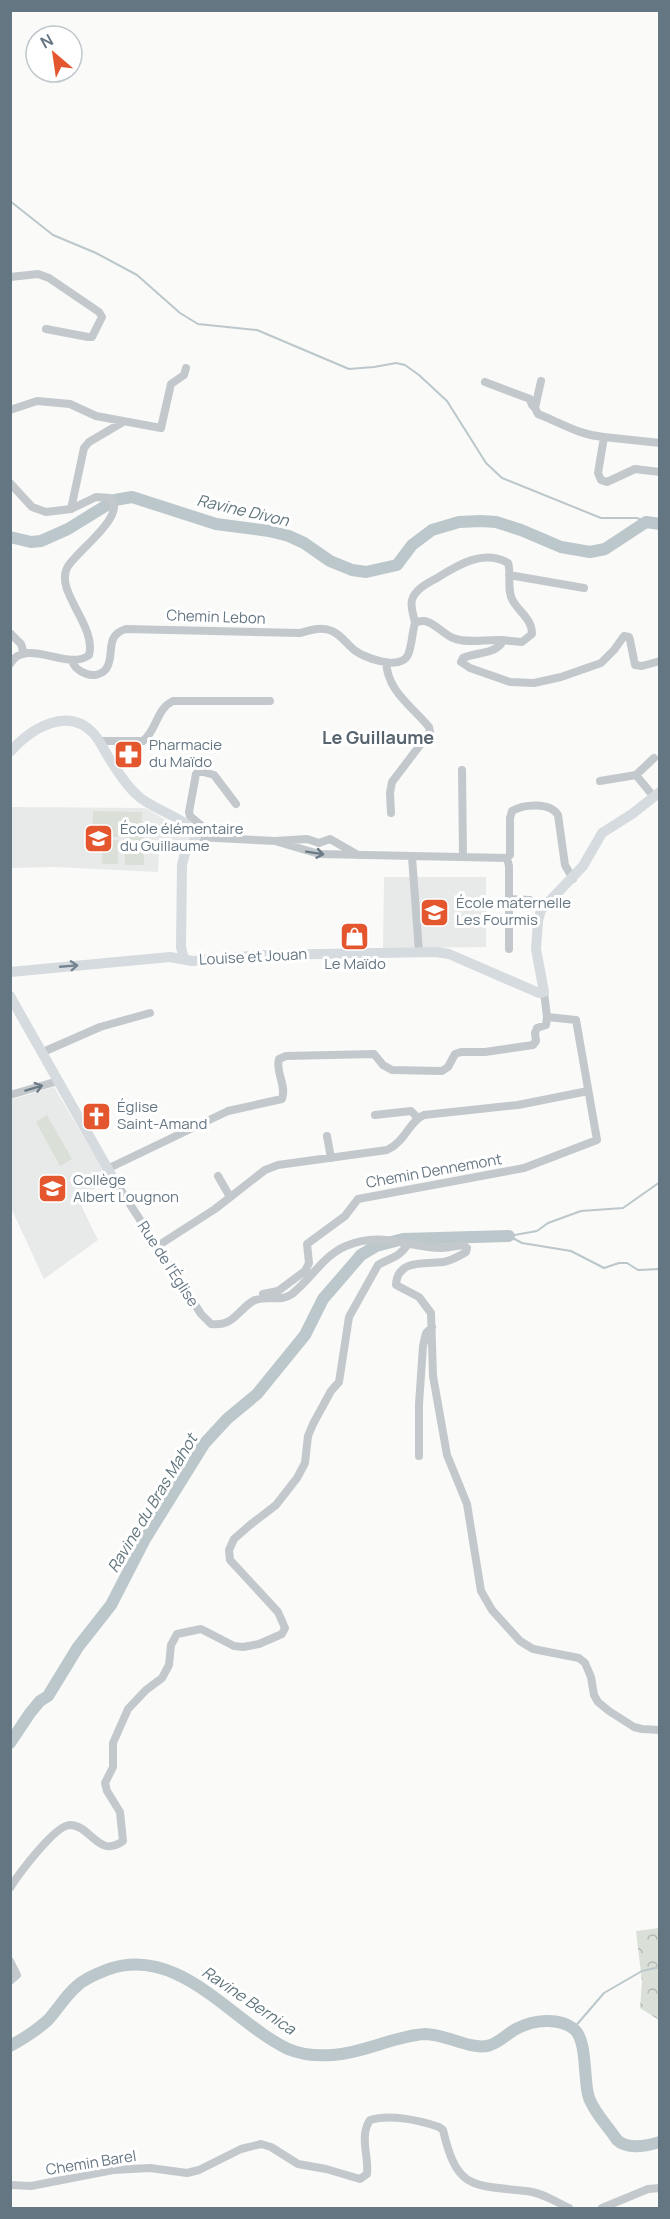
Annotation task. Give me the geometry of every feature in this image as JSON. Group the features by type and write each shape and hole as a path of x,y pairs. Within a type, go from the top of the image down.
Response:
{"main road":[{"path":"10,752 26,736 41,726 53,722 73,722 84,726 99,741 124,781 137,796 152,807 187,823 192,827 196,837"},
{"path":"544,993 536,950 541,910 573,879 602,833 657,794"},
{"name":"Louise et Jouan","path":"196,837 185,853 182,865 181,947 184,958 192,961 259,955 419,952 449,954 528,989 544,993"},
{"path":"10,972 170,957 184,958"},
{"name":"Rue de l'Église","path":"10,996 110,1174"}],"street":[{"path":"10,277 38,274 49,278 99,312 102,317 92,337 88,338 46,328"},
{"path":"10,410 37,401 70,404 96,417 161,428 171,384 184,375 186,368"},
{"path":"535,408 541,381"},
{"path":"485,382 530,399 538,414 559,422 580,434 660,443"},
{"path":"71,510 84,448 89,442 123,422"},
{"path":"604,437 598,473 601,480 607,482 635,469 660,472"},
{"path":"10,483 26,501 38,510 55,513 71,510 96,497 106,497 113,501 114,511 98,536 75,556 64,574 65,582 87,630 90,652 86,658 72,660 24,654 14,658 10,664"},
{"path":"391,813 392,782 430,732 429,727 400,698 387,674 386,662 393,664 402,662 408,655 415,623 412,600 416,592 462,562 482,558 502,559 508,563 512,600 532,626 532,634 522,642 465,640 453,638 429,622 420,620 415,623"},
{"path":"510,575 584,588"},
{"name":"Chemin Lebon","path":"72,660 76,668 85,673 101,673 108,666 113,638 126,629 300,633 324,628 342,637 354,651 386,662"},
{"path":"10,633 21,645 24,654"},
{"path":"501,640 501,644 492,652 471,654 463,658 461,662 470,668 510,682 534,683 571,674 601,663 624,636 629,637 635,665 642,666 660,661"},
{"path":"99,741 143,741 149,736 162,709 173,701 270,701"},
{"path":"600,781 636,775 654,758"},
{"path":"462,770 463,857"},
{"path":"196,837 202,831 202,826 190,816 189,812 196,774 200,771 214,775 236,804"},
{"path":"636,775 657,794"},
{"path":"509,949 507,858 510,855 512,811 520,807 553,808 559,818 566,870 573,879"},
{"path":"196,837 275,841 296,838 319,843 330,838 358,855"},
{"path":"275,841 319,854 507,858"},
{"path":"412,856 419,952"},
{"path":"509,900 530,900 541,910"},
{"path":"110,1174 228,1111 282,1099 285,1092 277,1064 279,1059 285,1056 374,1054 383,1065 392,1070 442,1071 448,1067 455,1053 484,1052 533,1045 536,1041 537,1028 546,1025 544,993"},
{"path":"43,1052 100,1027 150,1013"},
{"path":"156,1247 230,1197 265,1170 278,1165 387,1150 396,1145 418,1118 424,1115 518,1105 588,1090 576,1020 547,1017"},
{"path":"10,1095 58,1081"},
{"name":"Chemin Dennemont","path":"252,1302 262,1294 278,1291 305,1271 309,1263 308,1244 345,1216 358,1199 524,1168 597,1140 588,1090"},
{"path":"375,1115 411,1111 418,1118"},
{"path":"327,1136 331,1158"},
{"name":"Rue de l'Église","path":"110,1174 201,1314 211,1324 220,1325 234,1319 252,1302"},
{"path":"218,1176 230,1197"},
{"path":"252,1302 262,1298 275,1299 291,1295 333,1253 358,1242 379,1238 404,1244 441,1248 463,1245 467,1248 466,1252 446,1262 415,1262 406,1267 397,1278 396,1285 419,1296 431,1313 433,1376 447,1455 467,1504 482,1591 498,1619 520,1641 533,1649 579,1658 585,1663 591,1677 594,1695 598,1702 609,1711 642,1730 660,1730"},
{"path":"10,1888 18,1874 61,1828 71,1825 105,1846 117,1846 123,1841 120,1812 105,1784 113,1767 113,1743 128,1709 146,1690 162,1678 169,1665 171,1645 177,1634 201,1629 234,1646 243,1647 259,1644 282,1634 285,1628 278,1612 240,1573 230,1560 229,1550 234,1539 276,1506 297,1478 305,1463 311,1430 331,1392 339,1382 349,1317 371,1274 378,1265 402,1253 404,1244"},
{"path":"419,1455 419,1404 423,1346 426,1333 432,1326"},
{"path":"10,1961 16,1975 10,1981"},
{"name":"Chemin Barel","path":"10,2185 31,2186 113,2170 150,2168 187,2173 199,2170 241,2149 261,2144 271,2147 298,2164 360,2179 367,2174 368,2167 364,2131 370,2120 379,2117 400,2118 439,2127 443,2130 455,2167 467,2180 477,2185 527,2191 569,2208"},
{"path":"602,2208 648,2189 660,2188"}],"shaded area":[{"name":"École élémentaire du Guillaume","path":"10,807 145,808 190,836 179,854 159,853 158,872 55,867 11,868"},
{"name":"École maternelle Les Fourmis","path":"384,877 486,877 486,947 383,948"},
{"name":"Collège Albert Lougnon","path":"54,1087 111,1183 76,1195 98,1240 44,1279 11,1208 10,1100"}],"green space":[{"path":"93,811 142,812 141,836 144,837 144,865 125,865 125,837 92,837"},
{"path":"102,840 118,840 118,864 102,864"},
{"path":"47,1115 72,1159 60,1166 36,1122"},
{"path":"660,1928 659,2020 640,2008 642,1982 636,1931"}],"waterway":[{"path":"10,201 53,235 96,253 137,275 180,313 198,324 257,330 349,369 396,363 405,365 447,401 486,463 502,478 601,518 637,518 646,522"},
{"name":"Ravine Divon","path":"10,537 31,542 41,541 68,529 115,500 132,497 216,524 289,536 304,543 330,561 352,570 366,572 397,565 412,545 432,530 459,522 496,522 561,547 590,552 605,549 646,522 660,524"},
{"name":"Ravine du Bras Mahot","path":"509,1236 537,1231 548,1223 581,1211 623,1208 660,1182"},
{"path":"509,1236 522,1243 571,1251 604,1268 627,1263 638,1270 660,1269"},
{"name":"Ravine du Bras Mahot","path":"10,1743 30,1713 40,1701 48,1696 78,1647 111,1605 145,1539 204,1444 227,1419 257,1394 305,1335 323,1299 361,1255 376,1246 403,1239 509,1236"},
{"name":"Ravine Bernica","path":"10,2046 48,2020 69,1994 84,1981 109,1969 135,1964 159,1968 182,1977 204,1990 267,2037 288,2049 310,2055 345,2054 413,2035 425,2034 472,2045 487,2046 524,2025 554,2021 568,2025 578,2035 583,2052 589,2098 598,2115 617,2140 632,2146 660,2142"},
{"path":"573,2029 604,1993 642,1971 660,1967"}],"place":[{"name":"Pharmacie du Maïdo","path":"128,754"},
{"name":"École élémentaire du Guillaume","path":"99,838"},
{"name":"École maternelle Les Fourmis","path":"435,912"},
{"name":"Le Maïdo","path":"355,937"},
{"name":"Église Saint-Amand","path":"96,1116"},
{"name":"Collège Albert Lougnon","path":"52,1189"}],"district":[{"name":"Le Guillaume","path":"378,738"}]}
